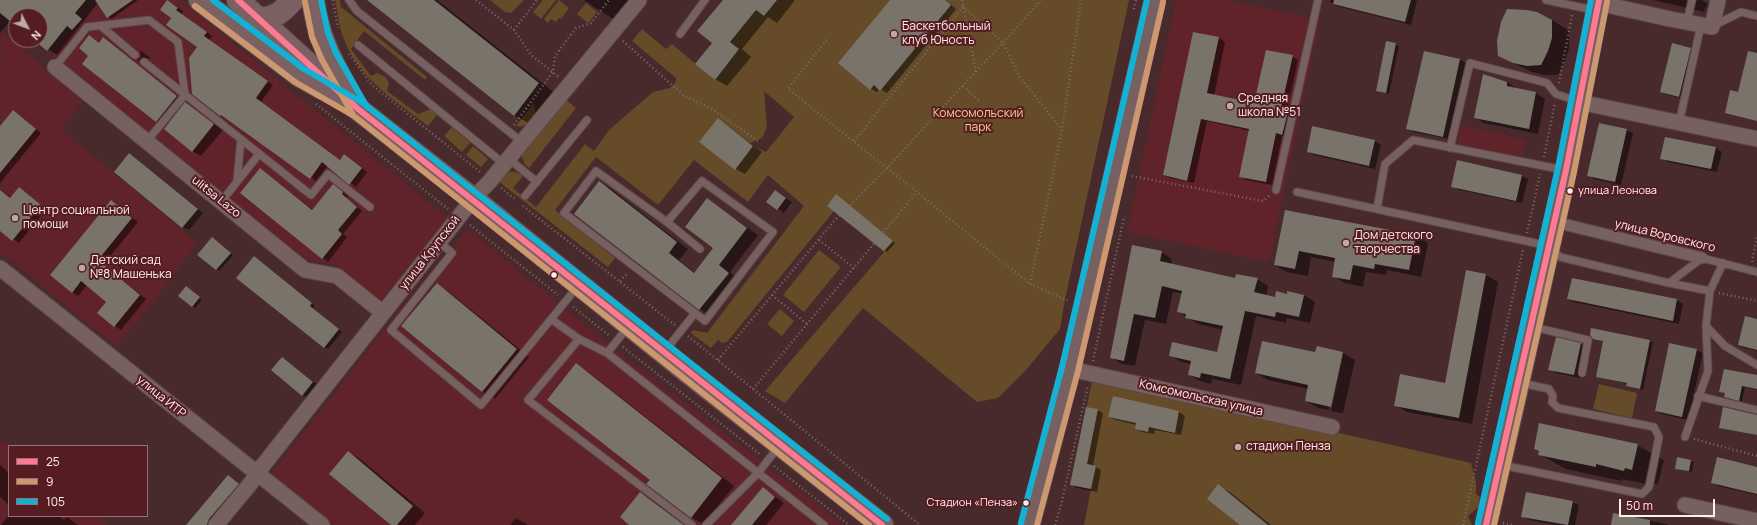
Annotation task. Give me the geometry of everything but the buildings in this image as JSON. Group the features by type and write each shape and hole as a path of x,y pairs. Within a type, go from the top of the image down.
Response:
{"main road":[{"path":"200,0 300,76 358,109"},
{"path":"238,0 358,109 473,199 579,285 623,334 663,353 774,453 882,525"},
{"path":"260,19 273,17 284,10 293,0"},
{"path":"313,0 320,35 329,57 358,109"},
{"path":"1029,525 1070,369 1155,0"},
{"path":"1486,525 1566,170 1598,5"}],"street":[{"name":"улица Крупской","path":"216,525 251,483 257,473 473,199 486,176 502,160 517,138 569,84 639,0"},
{"path":"1598,5 1700,24 1718,0"},
{"name":"ulitsa Lazo","path":"55,67 305,270 337,276 383,313"},
{"path":"1579,102 1757,139"},
{"name":"улица Воровского","path":"1567,224 1702,258"},
{"name":"улица ИТР","path":"2,274 322,525"},
{"name":"Комсомольская улица","path":"1070,369 1332,427"},
{"path":"1685,505 1757,521"}],"lane":[{"path":"349,0 357,11 517,138"},
{"path":"680,34 704,0"},
{"path":"1276,190 1318,0"},
{"path":"1546,0 1574,6 1598,5"},
{"path":"1679,123 1700,24 1692,0"},
{"path":"1700,24 1741,12 1757,16"},
{"path":"55,67 87,27 149,20 178,42 185,95 147,141"},
{"path":"101,26 135,55"},
{"path":"358,45 502,160 537,182"},
{"path":"144,62 311,195 328,174 370,207"},
{"path":"1450,148 1470,63 1547,83 1556,94 1579,102"},
{"path":"525,196 587,120"},
{"path":"237,182 241,139"},
{"path":"1377,209 1385,164 1412,140 1566,170"},
{"path":"222,202 259,154"},
{"path":"667,222 702,181 773,232 705,321 564,213 596,171 667,222 700,249"},
{"path":"1297,192 1549,246 1560,257 1669,283 1710,291"},
{"path":"439,242 452,253 391,330 481,405 579,285"},
{"path":"1669,283 1702,258"},
{"name":"улица Воровского","path":"1702,258 1754,271"},
{"path":"1685,437 1698,396 1708,371 1706,326 1710,291 1723,264"},
{"path":"663,353 694,313"},
{"path":"551,319 579,339 607,353 824,525"},
{"path":"1532,326 1588,340 1582,373"},
{"path":"1706,326 1725,346 1757,365"},
{"path":"607,353 623,334"},
{"path":"579,339 528,400 692,525"},
{"path":"1500,465 1642,494 1649,487 1659,437 1654,427 1558,408 1552,402 1553,396 1550,389 1519,382"},
{"path":"1698,396 1757,410"},
{"path":"706,525 758,473 774,453"}],"path":[{"path":"333,0 339,30"},
{"path":"476,0 514,30 531,55 569,84"},
{"path":"514,30 537,0"},
{"path":"517,138 515,124 553,72 556,56 576,28 591,23 609,0"},
{"path":"962,0 962,7 976,71"},
{"path":"718,360 834,221 887,168 1041,0"},
{"path":"1030,284 1062,130 1081,0"},
{"path":"1463,525 1542,165 1574,6"},
{"path":"962,7 1003,43 1019,76 1062,130"},
{"path":"854,141 962,7"},
{"path":"612,31 683,95 712,109 758,142"},
{"path":"827,39 788,89 1030,284 1065,300 1074,302"},
{"path":"346,49 372,84 681,330 920,525"},
{"path":"963,86 981,102"},
{"path":"314,103 566,301 623,334 774,453 849,525"},
{"path":"486,176 502,160"},
{"path":"1131,184 1134,168"},
{"path":"1132,176 1263,201 1276,190"},
{"path":"753,389 916,193"},
{"path":"1055,525 1061,505 1124,214"},
{"path":"1754,271 1757,236"},
{"path":"819,240 854,268"},
{"path":"1710,291 1757,301"},
{"path":"772,295 807,324"},
{"path":"1685,437 1757,456"}],"shaded area":[{"path":"100,0 180,0 448,218 381,301 337,265 307,260 52,56"},
{"path":"1176,0 1227,0 1320,20 1269,262 1127,232"},
{"path":"1,31 8,37 8,48 21,48 83,101 61,129 197,243 163,289 116,346 0,252"},
{"path":"1461,125 1526,140 1522,158 1457,143"},
{"path":"470,231 608,344 844,525 333,525 274,479 272,473 428,274 464,233"},
{"path":"0,440 8,446 8,517 98,517 108,525 0,525"}],"green space":[{"path":"335,0 340,0 341,7 427,77 425,80 364,31 351,49 371,76 377,73 386,77 389,84 387,91 418,114 431,109 437,115 428,126 380,89 360,67 343,37"},
{"path":"490,0 524,0 511,13 505,12"},
{"path":"543,0 556,0 541,19 533,12"},
{"path":"559,0 569,8 561,19 559,18 556,22 551,19 548,23 544,19"},
{"name":"Комсомольский парк","path":"777,0 1129,0 1060,329 1026,370 998,398 977,402 863,308 785,403 765,391 884,252 834,211 727,342 722,343 718,340 711,348 691,333 693,330 707,333 804,206 768,175 748,202 694,160 658,205 596,157 555,210 615,258 608,267 498,181 506,173 512,171 523,176 513,188 536,207 585,144 594,151 609,130 653,92 670,88 676,82 676,78 632,41 642,29 666,49 672,44 715,80 739,49 730,42 756,10 764,16","holes":["764,91 794,117 766,152 753,146 735,169 718,118 750,143 762,138 767,127"]},
{"path":"586,3 597,12 588,23 577,14"},
{"path":"565,99 576,108 529,168 524,163 521,154"},
{"path":"534,103 535,112 532,120 526,125 516,126"},
{"path":"452,127 470,143 462,152 444,136"},
{"path":"473,146 488,159 481,167 466,155"},
{"path":"819,250 841,267 804,312 783,295"},
{"path":"780,309 794,321 782,336 767,324"},
{"name":"стадион Пенза","path":"1093,377 1471,463 1476,482 1476,494 1480,497 1479,507 1468,516 1472,525 1084,525 1091,489 1070,485"},
{"path":"1599,384 1637,393 1632,418 1593,409"}],"transit line":[{"name":"105","path":"213,0 304,69 363,103 887,519"},
{"name":"25","path":"238,0 358,109 882,525"},
{"name":"105","path":"321,0 328,33 336,53 367,107"},
{"name":"105","path":"1021,523 1062,367 1147,0"},
{"name":"105","path":"1478,523 1558,168 1591,0"},
{"name":"25","path":"1486,525 1566,170 1599,0"},
{"name":"9","path":"305,2 312,37 322,60 353,115"},
{"name":"9","path":"1037,525 1078,371 1163,2"},
{"name":"9","path":"1494,525 1574,172 1607,2"},
{"name":"9","path":"195,6 295,82 354,116 869,525"}],"place":[{"name":"Баскетбольный клуб Юность","path":"894,34"},
{"name":"Средняя школа №51","path":"1230,106"},
{"name":"улица Леонова","path":"1570,191"},
{"name":"Центр социальной помощи","path":"15,218"},
{"name":"Дом детского творчества","path":"1346,243"},
{"name":"Детский сад №8 Машенька","path":"82,268"},
{"name":"стадион Пенза","path":"1238,447"},
{"name":"Стадион «Пенза»","path":"1026,503"}]}
